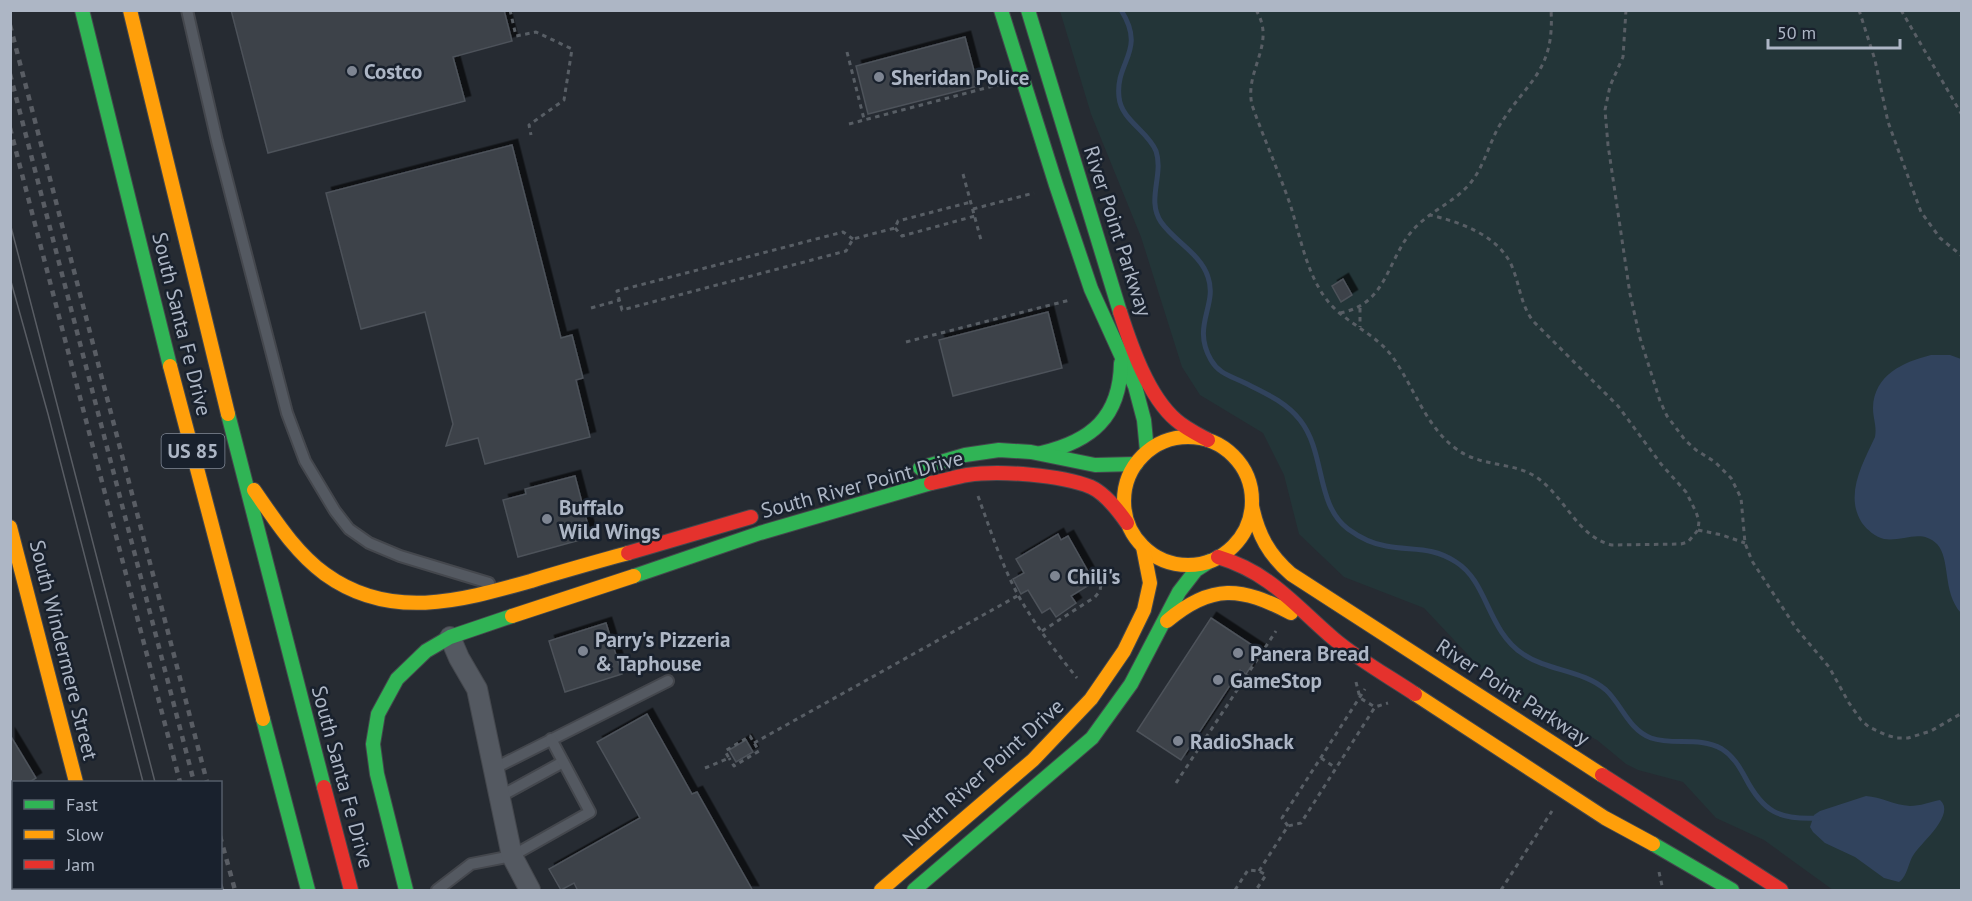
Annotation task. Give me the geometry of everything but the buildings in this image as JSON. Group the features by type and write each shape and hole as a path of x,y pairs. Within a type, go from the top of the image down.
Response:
{"main road":[{"name":"South Santa Fe Drive","path":"82,10 151,291 308,891"},
{"name":"South Santa Fe Drive","path":"130,10 165,164 242,471 351,891"},
{"name":"River Point Parkway","path":"1001,10 1063,210 1093,294 1141,406 1147,452"},
{"name":"River Point Parkway","path":"1028,10 1111,284 1141,364 1168,412 1190,431 1208,440"},
{"path":"1039,453 1071,444 1095,429 1103,420 1117,401 1121,390 1120,356"},
{"path":"1186,436 1208,440 1224,447 1239,462 1249,479 1252,506 1247,526 1227,551 1214,559 1196,564 1176,564 1161,559 1143,547 1127,523 1124,492 1130,473 1136,464 1147,452 1162,442 1186,436"},
{"name":"South River Point Drive","path":"906,472 981,451 1012,450 1039,453 1089,464 1118,466 1136,464"},
{"name":"South River Point Drive","path":"242,471 274,519 307,558 325,574 362,594 383,602 404,605 429,605 464,599 765,513"},
{"name":"South River Point Drive","path":"406,891 377,774 373,744 375,729 378,714 397,680 426,651 450,637 760,533 927,484 969,475 1043,476 1093,488 1116,507 1127,523"},
{"name":"River Point Parkway","path":"1252,506 1258,534 1264,546 1272,557 1291,574 1780,891"},
{"name":"South Windermere Street","path":"11,533 75,781"},
{"name":"North River Point Drive","path":"881,891 1056,740 1087,706 1111,674 1142,616 1150,582 1143,547"},
{"path":"1214,559 1255,571 1268,579 1329,636"},
{"name":"North River Point Drive","path":"914,891 1092,738 1131,684 1169,607 1183,585 1196,570 1214,559"},
{"path":"1158,633 1174,614 1191,602 1207,595 1230,591 1243,592 1271,602 1329,636 1605,818 1630,830 1732,891"}],"street":[{"path":"450,637 477,689 512,856 530,891"}],"lane":[{"path":"187,10 219,151 292,429 305,461 335,511 349,529 378,548 486,582 514,585"},
{"path":"495,768 668,681"},
{"path":"436,891 471,864 512,856 590,812 551,739"},
{"path":"501,796 563,762"}],"path":[{"path":"510,10 516,36 536,32 572,49 564,100 529,125 531,135"},
{"path":"1257,10 1265,36 1249,94 1290,204 1311,271 1324,296 1340,314 1374,336 1394,358 1430,419 1454,447 1469,458 1523,471 1534,476 1561,500 1582,528 1601,543 1612,545 1681,544 1694,537 1699,521 1692,501 1661,464 1628,418 1526,312 1508,258 1479,233 1451,220 1430,215"},
{"path":"1340,314 1360,308 1377,291 1405,239 1422,221 1472,182 1506,115 1548,56 1551,40 1551,10"},
{"path":"1626,10 1623,57 1610,86 1605,110 1616,206 1633,305 1640,338 1666,416 1696,450 1715,462 1731,478 1741,498 1745,543 1752,561 1796,628 1829,667 1854,712 1869,727 1897,738 1908,738 1931,731 1962,712"},
{"path":"1859,10 1875,60 1888,122 1921,212 1940,238 1962,256"},
{"path":"1901,10 1962,115"},
{"path":"847,52 864,119"},
{"path":"849,124 1002,84"},
{"path":"963,174 981,240"},
{"path":"972,209 1035,193"},
{"path":"895,228 898,221 971,202"},
{"path":"895,228 902,236 975,216"},
{"path":"853,239 843,232 617,291 622,310 846,251 853,239 895,228"},
{"path":"591,308 620,300"},
{"path":"906,342 1070,300"},
{"path":"1360,308 1360,328"},
{"path":"977,494 1001,559 1019,595 1042,631 1081,683"},
{"path":"1698,530 1745,543"},
{"path":"1042,631 1095,597 1100,591 1102,577"},
{"path":"754,743 1019,595"},
{"path":"1176,783 1277,630"},
{"path":"1259,871 1288,826 1301,823 1375,707 1360,698 1282,818 1288,826"},
{"path":"750,736 754,743 759,751 734,766 725,750 750,736"},
{"path":"705,768 729,758"},
{"path":"1321,758 1336,768"},
{"path":"1501,891 1552,810"},
{"path":"1658,868 1663,891"},
{"path":"1235,891 1248,870 1259,871 1266,875 1256,891"}],"shaded area":[{"path":"1060,11 1961,11 1961,890 1833,890 1764,840 1716,818 1683,782 1638,770 1626,764 1597,740 1501,690 1424,608 1344,577 1299,534 1284,475 1263,433 1200,395 1182,367 1141,237 1091,114"}],"water":[{"path":"1931,355 1950,355 1961,359 1961,613 1951,595 1944,558 1937,544 1931,539 1918,536 1891,539 1878,537 1862,523 1855,501 1857,479 1875,437 1873,408 1879,387 1884,379 1901,366"},
{"path":"1866,796 1910,806 1940,800 1944,806 1941,820 1914,854 1899,882 1884,878 1855,857 1825,843 1810,827 1814,815 1820,811"}],"waterway":[{"path":"1121,10 1131,36 1131,46 1119,85 1121,105 1129,119 1147,137 1156,151 1158,169 1155,205 1161,222 1200,262 1208,277 1210,297 1204,336 1211,360 1222,372 1275,398 1300,420 1314,447 1325,492 1338,518 1348,529 1371,542 1439,553 1456,562 1475,581 1494,620 1511,644 1523,654 1543,664 1597,683 1612,696 1637,729 1651,738 1704,743 1722,749 1735,762 1759,798 1774,811 1793,817 1818,818"}],"tram line":[{"path":"10,223 155,781"},
{"path":"10,278 48,414 143,781"}],"railway":[{"path":"10,25 207,781"},
{"path":"10,74 194,781"},
{"path":"10,128 180,781"},
{"path":"222,843 235,890"}],"traffic: fast":[{"path":"82,10 170,366"},
{"path":"1001,10 1091,289 1135,386 1144,420 1147,451"},
{"path":"1028,10 1120,312"},
{"path":"1041,453 1075,441 1100,424 1115,398 1121,363"},
{"path":"228,414 324,787"},
{"path":"920,468 965,455 999,450 1031,452 1095,465 1136,464"},
{"path":"634,576 760,533 931,483"},
{"path":"914,890 1092,738 1131,684 1179,592 1196,570 1210,561"},
{"path":"406,890 377,774 373,744 378,714 397,679 426,651 450,637 512,616"},
{"path":"263,719 308,890"},
{"path":"1653,844 1732,890"}],"traffic: slow":[{"path":"130,10 228,414"},
{"path":"170,366 263,719"},
{"path":"1188,437 1213,442 1233,456 1247,476 1252,501 1247,526 1233,546 1213,560 1188,565 1163,560 1143,546 1129,526 1124,501 1129,476 1143,456 1163,442 1188,437"},
{"path":"254,490 295,546 314,565 350,589 375,598 426,603 452,600 531,581 628,553"},
{"path":"1252,506 1266,544 1276,559 1291,574 1602,775"},
{"path":"10,527 76,781"},
{"path":"881,890 1033,760 1091,699 1124,651 1144,610 1150,583 1143,547"},
{"path":"512,616 634,576"},
{"path":"1167,621 1198,600 1227,593 1257,598 1291,613"},
{"path":"1415,694 1605,818 1653,844"}],"traffic: jam":[{"path":"1120,312 1135,355 1157,398 1180,423 1208,440"},
{"path":"931,483 967,475 996,473 1064,479 1091,487 1102,494 1127,523"},
{"path":"628,553 751,517"},
{"path":"1218,557 1237,564 1267,581 1344,647 1415,694"},
{"path":"1602,775 1781,890"},
{"path":"324,787 351,890"}],"place":[{"name":"Costco","path":"352,71"},
{"name":"Sheridan Police","path":"879,77"},
{"name":"Buffalo Wild Wings","path":"547,519"},
{"name":"Chili's","path":"1055,576"},
{"name":"Parry's Pizzeria & Taphouse","path":"583,651"},
{"name":"Panera Bread","path":"1238,653"},
{"name":"GameStop","path":"1218,680"},
{"name":"RadioShack","path":"1178,741"}]}
